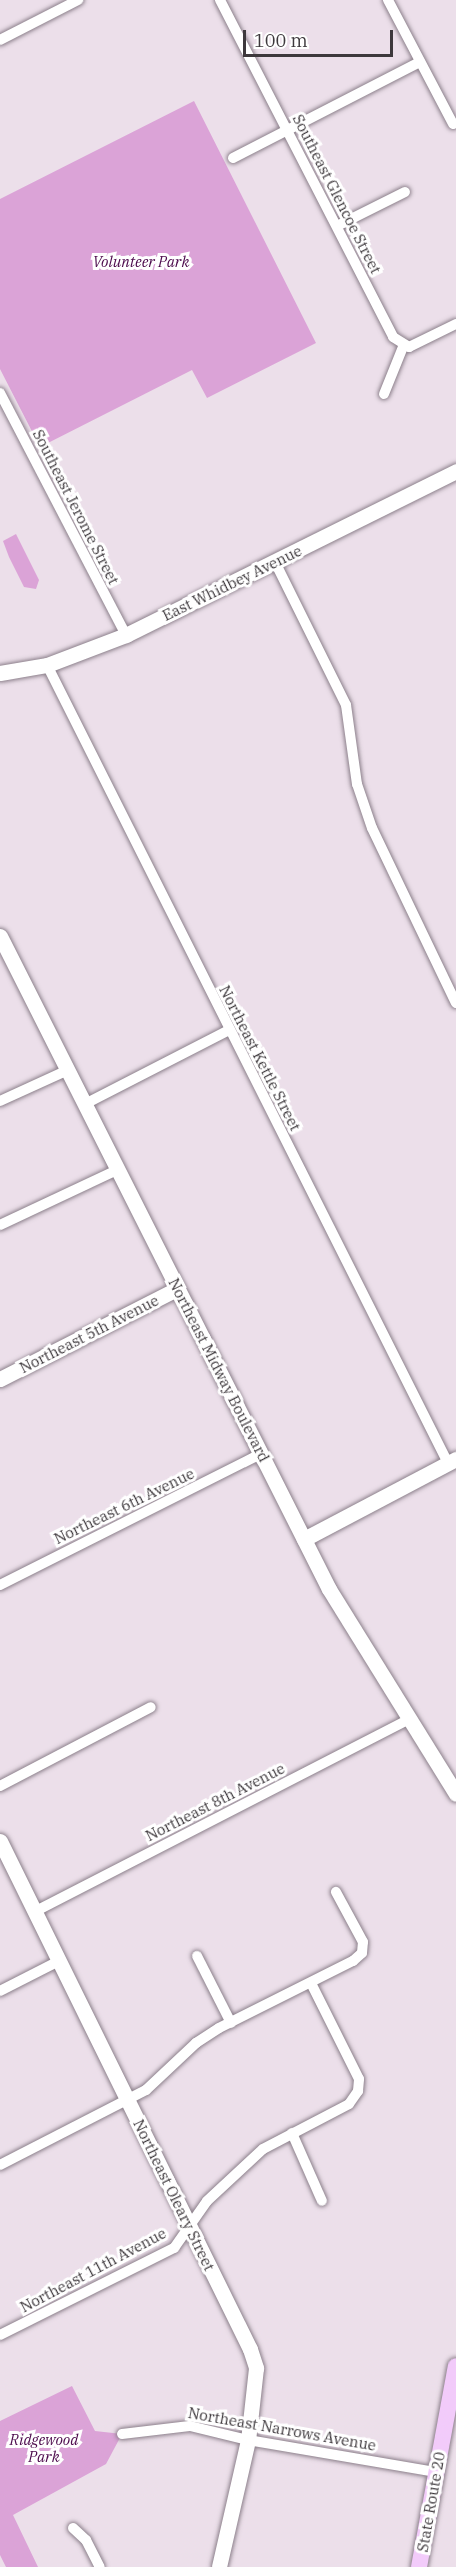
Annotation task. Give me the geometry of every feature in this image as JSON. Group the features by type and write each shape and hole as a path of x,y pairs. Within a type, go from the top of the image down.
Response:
{"main road":[{"name":"State Route 20","path":"419,2567 456,2366"}],"street":[{"path":"0,40 78,0"},
{"name":"Southeast Glencoe Street","path":"220,0 393,338 403,347"},
{"path":"388,0 453,124"},
{"path":"233,158 420,62"},
{"path":"337,226 405,192"},
{"path":"384,394 403,347 456,324"},
{"name":"Southeast Jerome Street","path":"0,393 126,635"},
{"name":"East Whidbey Avenue","path":"0,673 47,665 126,635 456,471"},
{"path":"275,562 343,697 357,784 372,828 456,1003"},
{"name":"Northeast Kettle Street","path":"47,665 229,1030 452,1461"},
{"name":"Northeast Midway Boulevard","path":"0,936 329,1589 456,1794"},
{"path":"85,1104 229,1030"},
{"path":"0,1101 68,1070"},
{"path":"0,1225 117,1170"},
{"name":"Northeast 5th Avenue","path":"0,1379 177,1289"},
{"name":"Northeast 6th Avenue","path":"0,1585 261,1454"},
{"path":"304,1539 452,1461"},
{"path":"0,1785 152,1707"},
{"name":"Northeast 8th Avenue","path":"34,1912 410,1719"},
{"name":"Northeast Oleary Street","path":"1,1847 190,2228 256,2368 248,2440 219,2567"},
{"path":"0,2165 127,2100 161,2078 196,2043 311,1983 362,1953 363,1942 336,1892"},
{"path":"197,1956 231,2023"},
{"path":"0,1991 59,1961"},
{"name":"Northeast 11th Avenue","path":"0,2335 174,2248 207,2201 239,2169 292,2133 349,2104 358,2091 359,2079 311,1983"},
{"path":"292,2133 322,2201"},
{"name":"Northeast Narrows Avenue","path":"122,2434 190,2426 248,2440 436,2472"},
{"path":"74,2528 86,2540 100,2567"}],"green space":[{"name":"Volunteer Park","path":"194,101 316,343 207,398 192,370 40,447 0,369 0,199"},
{"path":"16,534 39,580 36,589 24,587 3,541"},
{"name":"Ridgewood Park","path":"72,2386 95,2431 122,2434 106,2464 13,2515 38,2567 6,2567 0,2555 0,2421"}]}
